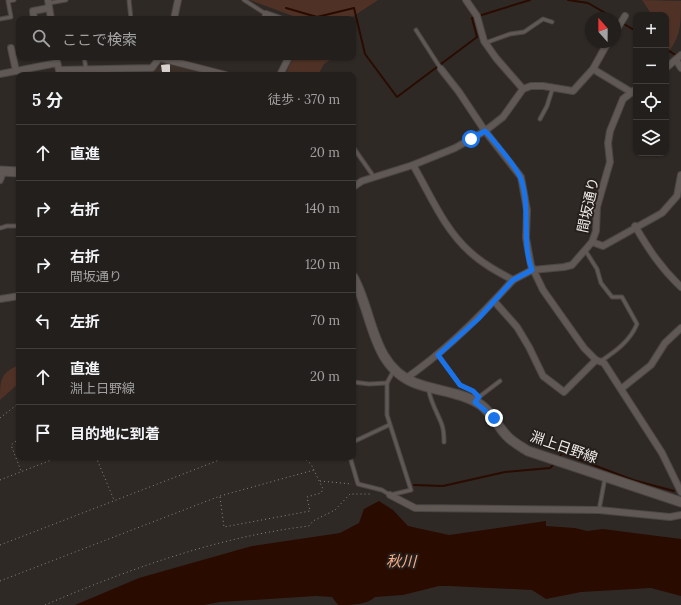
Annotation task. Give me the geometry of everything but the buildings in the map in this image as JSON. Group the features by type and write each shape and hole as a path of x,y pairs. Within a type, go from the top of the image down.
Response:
{"main road":[{"path":"1,174 16,172"},
{"name":"淵上日野線","path":"356,284 378,346 394,370 405,378 430,388 477,399 505,434 522,448 681,502"}],"street":[{"path":"175,16 178,0"},
{"path":"466,0 477,16 486,43 496,58 523,89"},
{"path":"34,16 33,11 49,4 51,16"},
{"path":"12,48 16,71"},
{"path":"356,186 374,177 413,165 454,148 485,131 503,117 523,89 535,86 553,87 573,91 593,70 605,48"},
{"path":"669,66 681,55"},
{"path":"0,74 57,60 60,72"},
{"path":"73,72 152,68 158,60"},
{"path":"168,60 214,72"},
{"path":"282,72 288,60"},
{"path":"676,60 681,68"},
{"path":"439,67 459,92 485,131 521,177 527,210 526,238 532,270 552,304 584,348 599,361 621,390 662,453 681,492"},
{"path":"593,70 633,90"},
{"name":"間坂通り","path":"405,378 438,355 478,319 513,280 532,270 572,265 592,242 596,231 598,207 610,162 608,143 610,131 617,111 624,99 633,90"},
{"path":"413,165 442,216 462,244 490,268 513,280"},
{"path":"592,242 603,246 636,226 662,213 679,196 681,175"},
{"path":"636,226 653,257 663,270 681,288"},
{"path":"0,299 16,296"},
{"path":"494,301 517,328 529,346 543,376 564,392 599,361"},
{"path":"621,390 651,365 665,343 681,328"},
{"path":"390,494 415,508 599,510 670,517 681,515"}],"lane":[{"path":"0,19 11,17 8,1 14,0"},
{"path":"49,4 66,0"},
{"path":"129,0 131,16"},
{"path":"244,0 264,16"},
{"path":"486,43 510,34 524,32 543,19 552,22"},
{"path":"416,30 439,67"},
{"path":"84,60 86,71"},
{"path":"540,119 547,106 553,87"},
{"path":"356,150 374,177"},
{"path":"0,228 16,226"},
{"path":"585,250 597,268 601,282 612,297 622,297 637,324 633,333 621,347 599,361"},
{"path":"438,355 460,385 473,391 477,399 500,381"},
{"path":"351,460 358,484 390,494 411,490 386,408 387,383 394,370"},
{"path":"356,382 369,384 387,383"},
{"path":"430,388 428,393 443,428 444,442"},
{"path":"356,441 390,425"},
{"path":"599,510 605,476"}],"path":[{"path":"0,418 16,405"},
{"path":"16,441 11,444 16,458"},
{"path":"17,460 21,472"},
{"path":"0,480 51,460"},
{"path":"97,460 114,501"},
{"path":"0,545 219,460"},
{"path":"220,496 224,527 310,511 307,497 321,493 324,489 308,460"},
{"path":"0,581 220,496 314,470"},
{"path":"319,481 349,485 358,484"},
{"path":"45,605 112,577 185,553 247,537 309,526 313,521 335,510 350,494 372,494 380,490"}],"shaded area":[{"path":"250,0 378,0 354,16 293,16"},
{"path":"642,0 681,1 679,30 675,42 669,51 669,12 650,12"},
{"path":"292,60 330,60 324,64 320,72 286,72"},
{"path":"162,61 207,72 66,72 154,71 159,67"},
{"path":"16,366 16,386 0,400 2,378"}],"water":[{"name":"秋川","path":"379,501 393,510 408,526 449,535 546,521 546,526 575,528 587,531 603,529 681,539 681,596 651,588 581,592 546,599 532,590 439,586 403,595 375,597 367,602 348,605 338,605 332,597 316,596 220,602 204,605 75,605 139,578 252,546 340,533 359,523 364,509"}],"waterway":[{"path":"356,16 365,54 397,97 477,37 472,18 530,0"},
{"path":"568,0 588,3 604,12"},
{"path":"286,8 314,16"},
{"path":"321,16 354,8 356,16"},
{"path":"621,22 633,29"},
{"path":"669,51 677,56"},
{"path":"560,456 562,453 633,480 674,491"},
{"path":"414,485 443,486 505,472 550,468 553,465"}],"route":[{"path":"471,139 485,131 521,177 527,210 526,238 532,270 513,280 485,312 438,355 460,385 469,388 476,393 479,397 475,402 494,418"}]}
